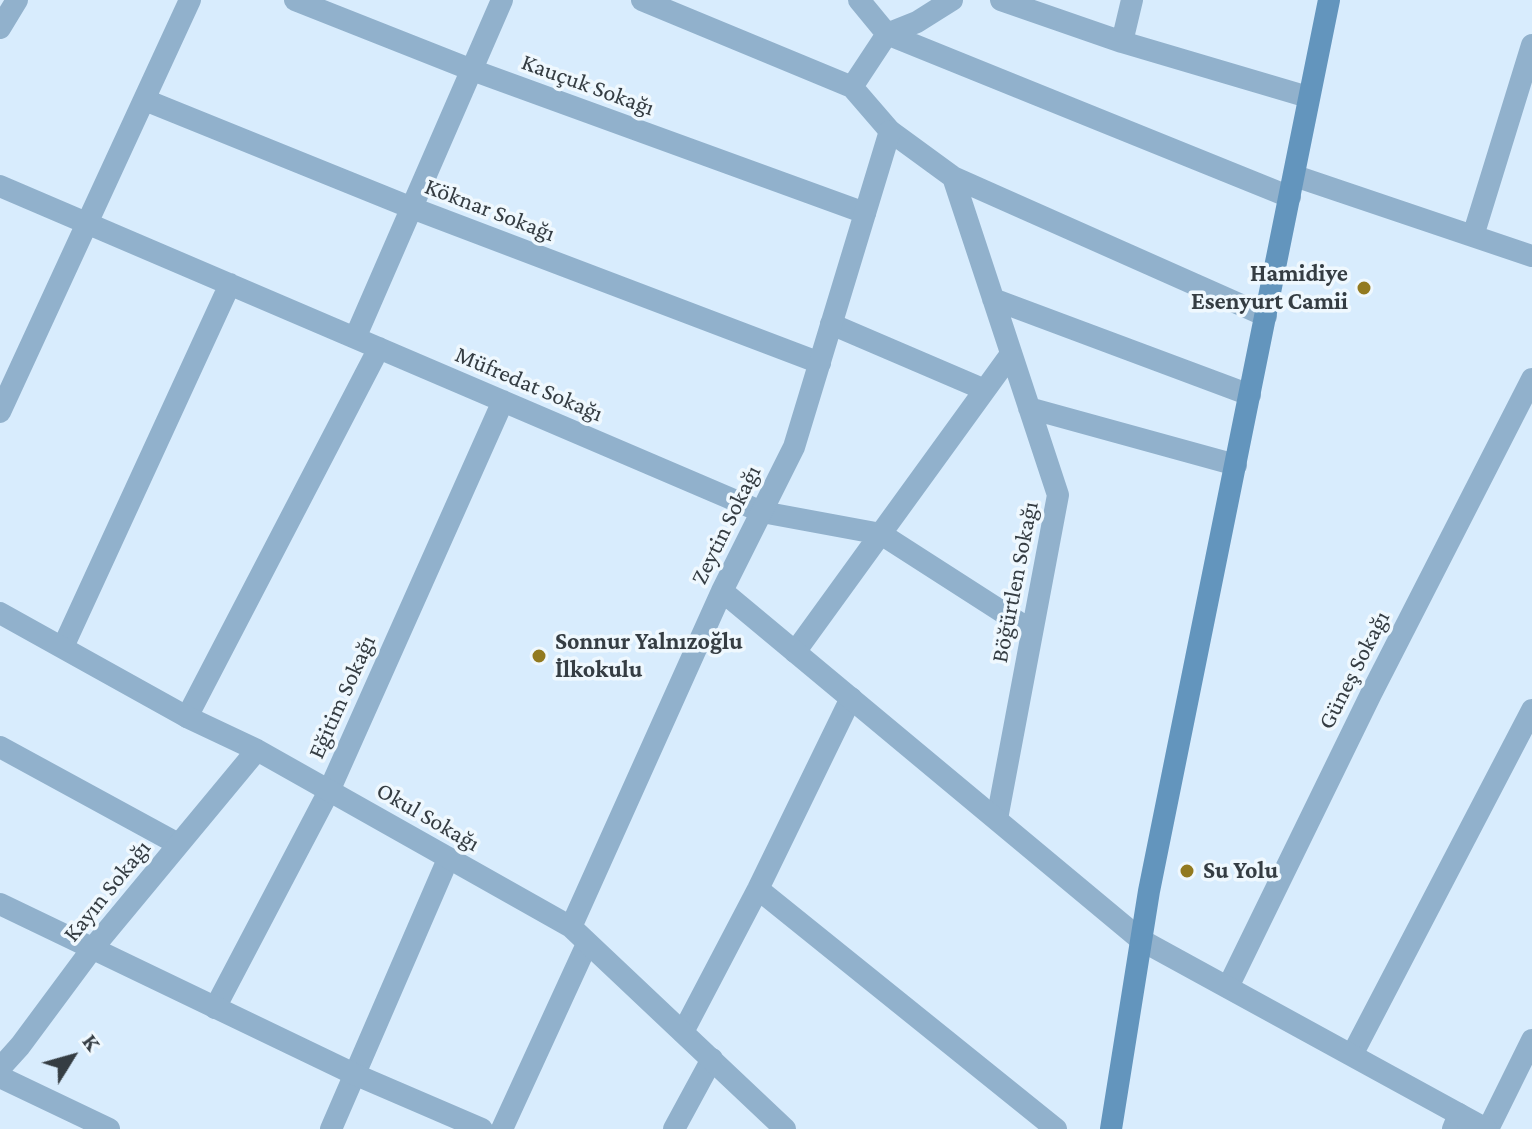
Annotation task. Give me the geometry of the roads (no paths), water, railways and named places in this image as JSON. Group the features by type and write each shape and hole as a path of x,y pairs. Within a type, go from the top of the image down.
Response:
{"main road":[{"path":"1111,1129 1141,940 1329,0"}],"street":[{"path":"0,28 17,0"},
{"path":"0,412 190,0"},
{"name":"Kauçuk Sokağı","path":"295,0 472,70 865,213"},
{"path":"355,338 502,0"},
{"path":"642,0 852,87 890,131 953,177 1266,316"},
{"path":"859,0 887,34 1292,186 1473,236 1532,256"},
{"path":"852,87 887,34 917,22 952,0"},
{"path":"1001,0 1122,42 1308,97"},
{"path":"1122,42 1132,0"},
{"path":"1473,236 1532,45"},
{"name":"Köknar Sokağı","path":"145,100 412,208 820,363"},
{"name":"Zeytin Sokağı","path":"571,927 722,591 794,447 890,131"},
{"name":"Böğürtlen Sokağı","path":"953,177 1058,495 997,819"},
{"name":"Müfredat Sokağı","path":"0,186 762,512 881,534 1032,631"},
{"path":"63,647 230,284"},
{"path":"993,299 1250,395"},
{"path":"831,324 985,390"},
{"path":"187,717 379,348"},
{"path":"795,652 1011,354"},
{"name":"Güneş Sokağı","path":"1228,987 1371,694 1532,379"},
{"name":"Eğitim Sokağı","path":"215,1008 329,791 503,401"},
{"path":"1029,408 1236,465"},
{"path":"722,591 1141,940 1352,1055 1456,1122 1487,1129 1532,1040"},
{"name":"Okul Sokağı","path":"0,613 187,717 257,750 571,927 785,1129"},
{"path":"683,1032 758,889 851,698"},
{"path":"1352,1055 1532,710"},
{"path":"0,747 178,844"},
{"name":"Kayın Sokağı","path":"0,1068 92,949 257,750"},
{"path":"331,1129 448,859"},
{"path":"758,889 1056,1129"},
{"path":"0,904 354,1074 482,1129"},
{"path":"502,1129 587,944"},
{"path":"674,1129 712,1059"},
{"path":"0,1077 109,1129"}],"place":[{"name":"Hamidiye Esenyurt Camii","path":"1364,288"},
{"name":"Sonnur Yalnızoğlu İlkokulu","path":"539,656"},
{"name":"Su Yolu","path":"1187,871"}]}
